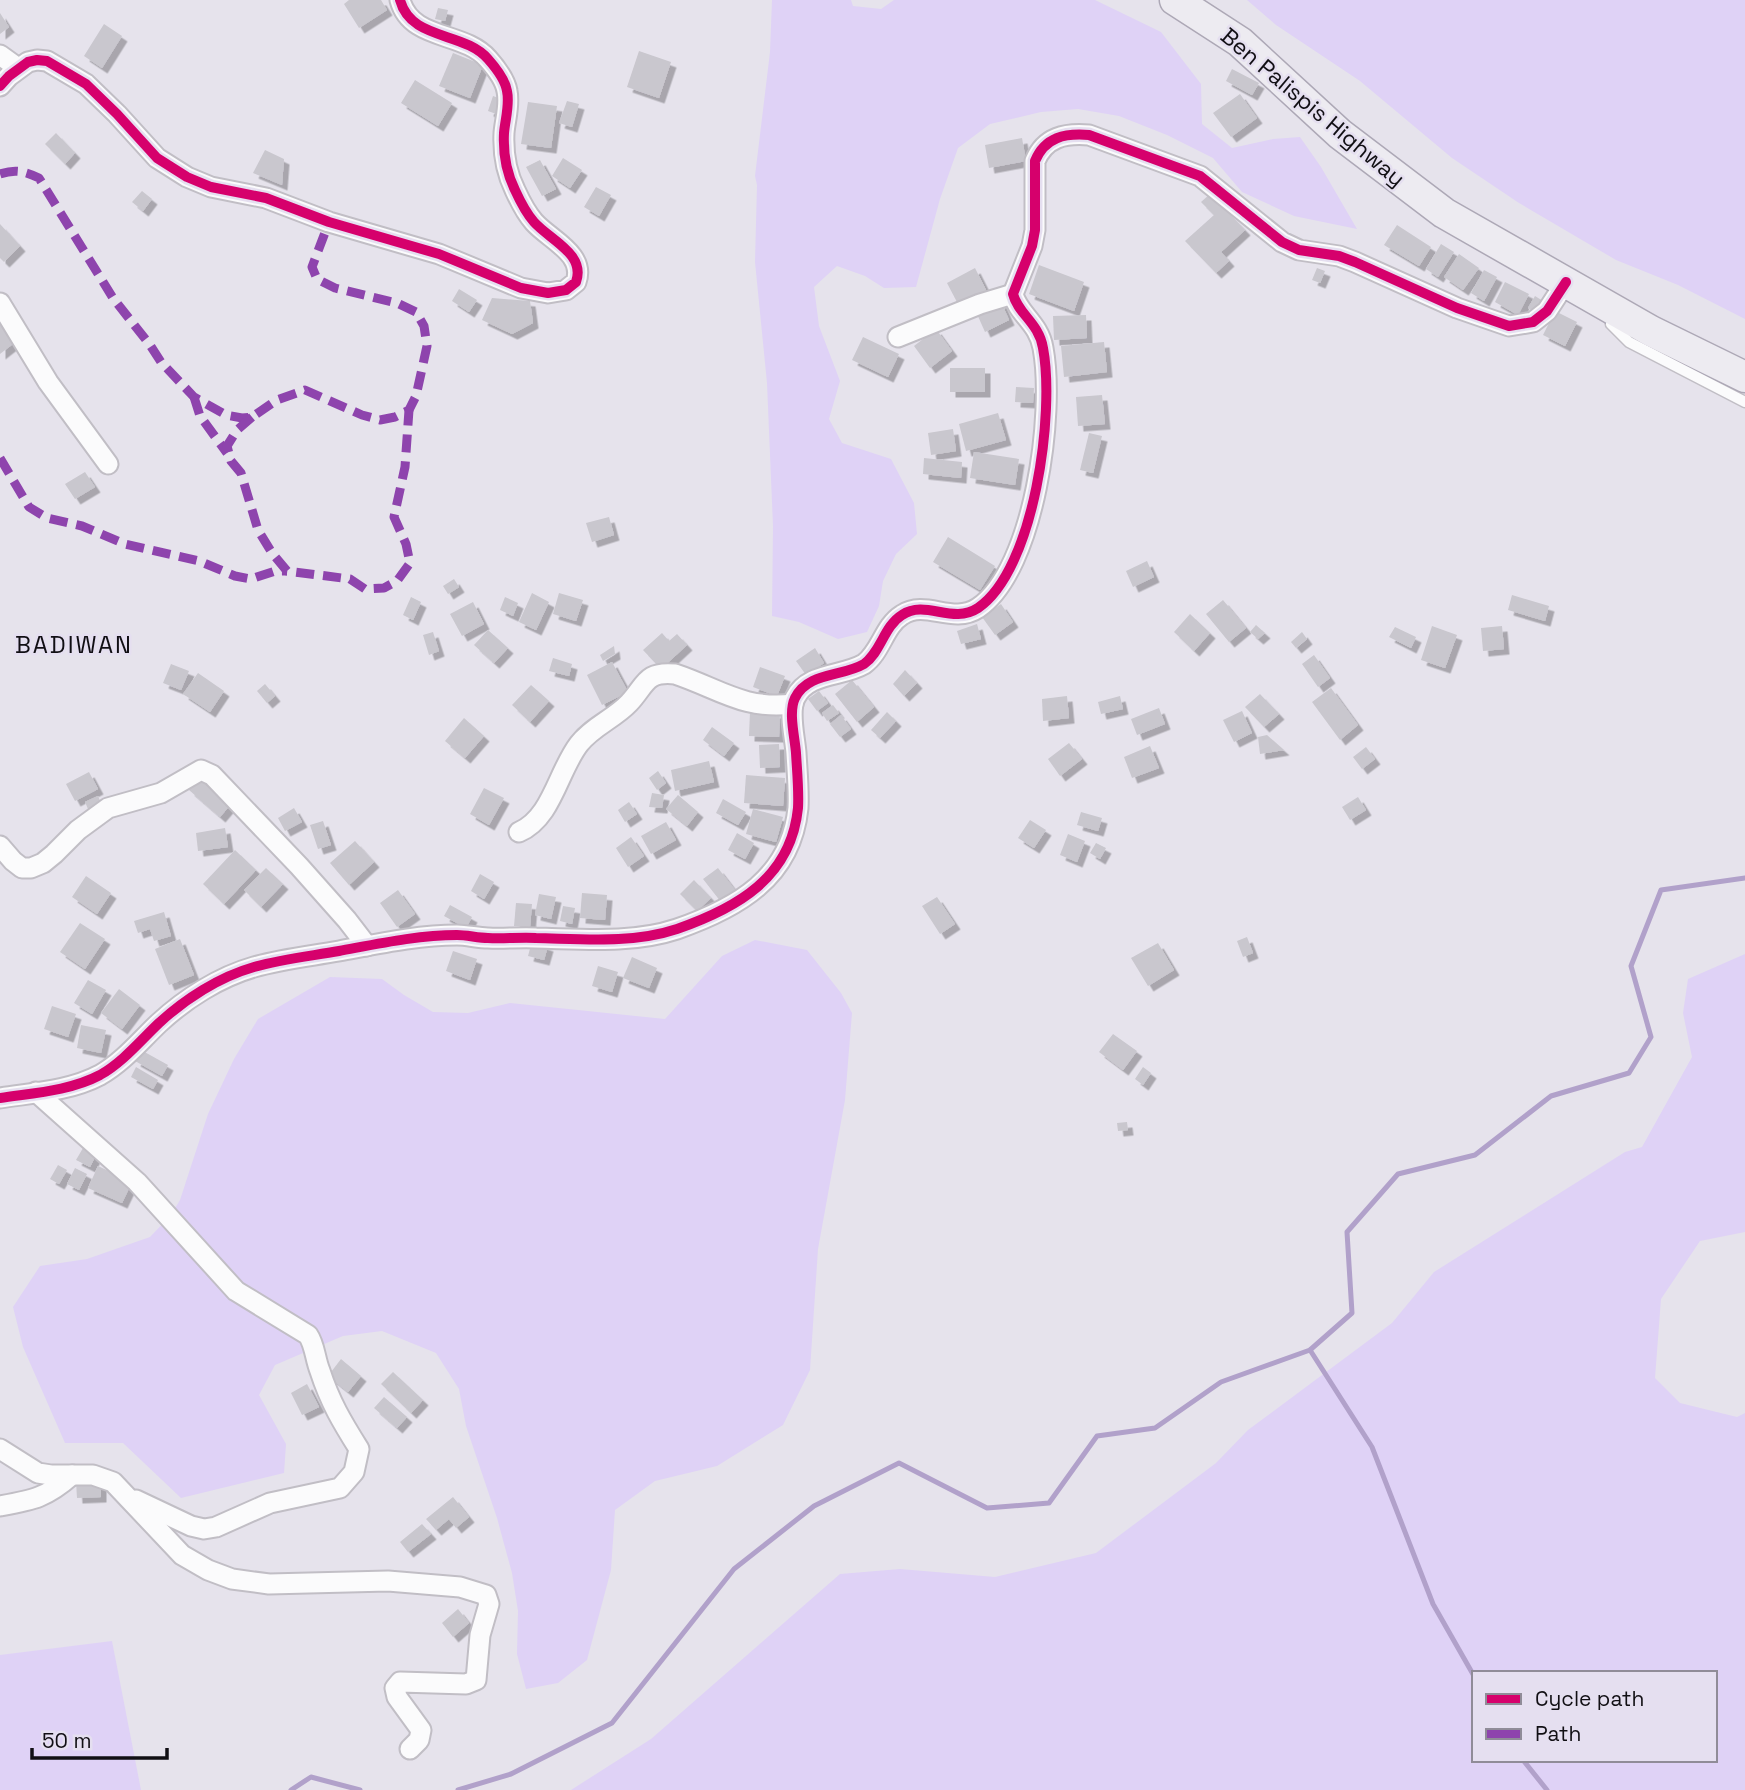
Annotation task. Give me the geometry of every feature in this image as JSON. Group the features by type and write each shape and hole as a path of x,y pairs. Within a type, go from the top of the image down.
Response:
{"main road":[{"name":"Ben Palispis Highway","path":"1175,0 1240,42 1340,134 1444,213 1651,331 1745,377"}],"street":[{"path":"0,86 18,68 37,60 47,61 86,84 157,158 187,177 211,187 266,198 329,222 439,254 521,288 548,293 566,290 576,282 578,265 571,254 532,220 510,180 504,157 508,93 505,82 486,56 476,48 422,28 410,20 402,10 400,0"},
{"path":"0,55 18,68"},
{"path":"0,1098 81,1083 98,1076 116,1065 187,1000 251,968 289,959 433,936 618,939 672,930 739,902 761,886 783,855 794,829 798,797 793,704 801,690 813,681 868,661 896,620 906,612 917,609 956,615 968,614 985,602 1003,583 1024,537 1045,428 1046,370 1039,331 1015,301 1013,294 1035,230 1035,161 1038,152 1046,144 1061,136 1089,135 1200,176 1265,230 1299,250 1355,262 1501,325 1518,326 1533,322 1547,311 1566,282"},
{"path":"898,337 980,304 1013,294"},
{"path":"0,303 48,382 108,464"},
{"path":"519,832 538,819 570,758 586,736 625,707 650,677 656,674 675,674 748,703 776,706 793,704"},
{"path":"0,846 13,861 31,868 43,863 78,830 108,808 161,793 201,770 212,775 291,857 367,946"},
{"path":"36,1093 136,1182 236,1291 312,1340 319,1369 338,1417 359,1449 354,1472 340,1488 270,1503 216,1527 204,1529 191,1526 125,1494"},
{"path":"0,1449 38,1473 102,1477 113,1482 182,1555 208,1570 232,1579 269,1584 388,1581 460,1587 486,1595 489,1604 480,1635 476,1680 466,1684 400,1682 395,1688 397,1697 421,1730 419,1740 410,1749"},
{"path":"0,1506 31,1500 54,1491 72,1475"}],"lane":[{"path":"1615,311 1611,324 1629,342 1745,402"}],"shaded area":[{"path":"772,0 851,0 853,6 881,9 894,0 1095,0 1161,32 1201,84 1202,124 1232,148 1273,139 1300,137 1357,229 1294,216 1242,192 1213,158 1167,135 1119,116 1078,109 1041,112 990,124 958,148 940,199 916,287 884,288 865,276 837,266 814,287 819,326 840,381 829,419 842,443 891,459 914,503 917,534 896,554 883,581 879,606 867,632 838,639 799,622 772,616 773,526 767,383 755,262 755,176 770,52"},
{"path":"1247,0 1745,0 1745,319 1678,285 1616,260 1519,203 1452,158 1360,81 1276,25"},
{"path":"755,940 807,950 841,993 852,1013 845,1100 818,1249 810,1370 783,1425 717,1466 655,1481 615,1510 611,1570 587,1660 558,1683 526,1689 517,1654 518,1611 512,1573 497,1518 466,1426 459,1389 436,1353 382,1331 343,1336 275,1365 259,1395 286,1444 284,1473 181,1498 123,1443 65,1443 23,1347 13,1307 40,1266 87,1259 150,1237 171,1215 180,1200 208,1114 234,1059 258,1019 330,977 382,979 433,1012 468,1013 510,1003 665,1019 722,956"},
{"path":"1745,954 1745,1232 1700,1241 1661,1299 1655,1378 1680,1403 1737,1417 1745,1413 1745,1790 571,1790 651,1739 840,1574 900,1569 995,1577 1096,1553 1216,1463 1248,1430 1392,1323 1434,1272 1625,1152 1642,1147 1692,1057 1683,1013 1688,979"},
{"path":"112,1641 141,1790 0,1790 0,1655"}],"building":[{"path":"349,0 381,0 387,10 359,28 344,4"},
{"path":"438,8 448,10 445,21 435,19"},
{"path":"0,13 9,27 0,34"},
{"path":"104,24 122,36 102,68 84,56"},
{"path":"639,51 671,62 659,98 627,87"},
{"path":"453,53 483,65 470,98 439,86"},
{"path":"1232,69 1259,83 1252,95 1226,81"},
{"path":"415,80 452,103 438,126 401,103"},
{"path":"1240,94 1257,118 1231,137 1213,113"},
{"path":"493,96 504,100 499,115 488,111"},
{"path":"567,101 579,104 572,127 559,123"},
{"path":"528,102 557,106 551,148 521,144"},
{"path":"56,133 75,153 65,164 45,144"},
{"path":"1022,138 1026,161 989,168 985,145"},
{"path":"265,150 284,159 282,185 253,173"},
{"path":"563,158 582,170 570,188 552,176"},
{"path":"540,160 556,189 542,196 526,167"},
{"path":"596,187 611,195 599,216 584,207"},
{"path":"142,191 152,199 143,211 132,202"},
{"path":"1210,194 1245,230 1221,252 1229,261 1216,273 1185,241 1214,215 1201,202"},
{"path":"0,224 20,246 4,262 0,258"},
{"path":"1397,225 1431,247 1419,266 1384,245"},
{"path":"1441,244 1454,252 1438,277 1426,269"},
{"path":"1459,254 1479,268 1463,290 1444,277"},
{"path":"1039,265 1084,282 1074,311 1029,294"},
{"path":"975,268 987,292 959,306 947,283"},
{"path":"1317,268 1325,271 1320,283 1312,280"},
{"path":"1484,270 1497,277 1484,301 1471,293"},
{"path":"1505,282 1529,294 1518,315 1495,302"},
{"path":"459,289 477,300 469,312 452,301"},
{"path":"1535,296 1543,301 1536,313 1528,308"},
{"path":"492,298 530,301 533,323 512,334 482,320"},
{"path":"1001,302 1009,320 985,332 977,314"},
{"path":"1555,311 1577,322 1565,346 1543,335"},
{"path":"1086,315 1087,338 1054,340 1053,316"},
{"path":"0,324 14,343 0,354"},
{"path":"936,329 952,351 930,368 914,346"},
{"path":"863,337 899,354 888,377 852,360"},
{"path":"1104,342 1107,372 1064,377 1061,346"},
{"path":"950,368 985,368 985,392 950,392"},
{"path":"1016,387 1034,388 1033,403 1015,402"},
{"path":"1102,395 1105,424 1078,426 1076,397"},
{"path":"998,413 1006,440 966,451 959,424"},
{"path":"953,429 956,451 931,455 928,433"},
{"path":"1089,433 1102,436 1093,473 1080,470"},
{"path":"974,452 1019,459 1015,485 970,478"},
{"path":"924,458 962,462 961,478 923,474"},
{"path":"85,472 95,487 75,499 65,484"},
{"path":"609,517 614,535 592,542 586,523"},
{"path":"948,537 995,566 980,590 933,562"},
{"path":"1147,561 1154,577 1133,587 1126,571"},
{"path":"454,579 459,587 448,594 443,586"},
{"path":"532,593 549,602 536,630 519,622"},
{"path":"559,593 583,600 576,621 553,614"},
{"path":"1512,595 1549,606 1545,621 1508,610"},
{"path":"411,597 421,602 413,620 403,615"},
{"path":"505,597 518,603 513,616 500,610"},
{"path":"1223,600 1246,628 1229,642 1206,614"},
{"path":"473,602 484,624 462,636 450,614"},
{"path":"1001,604 1013,622 995,635 982,617"},
{"path":"1190,614 1210,633 1194,651 1174,632"},
{"path":"977,624 981,639 961,644 957,631"},
{"path":"1256,625 1265,633 1258,639 1250,632"},
{"path":"1432,626 1457,635 1445,668 1421,660"},
{"path":"1502,626 1504,649 1483,651 1481,628"},
{"path":"1395,627 1416,637 1411,648 1389,637"},
{"path":"488,630 508,648 494,663 474,645"},
{"path":"433,632 439,651 429,655 423,635"},
{"path":"1302,632 1307,639 1296,648 1291,642"},
{"path":"662,633 669,641 677,634 687,645 661,669 643,650"},
{"path":"614,646 615,654 603,661 600,655"},
{"path":"815,648 824,663 806,675 796,661"},
{"path":"1314,655 1330,678 1318,687 1302,664"},
{"path":"553,658 572,664 569,676 549,671"},
{"path":"612,662 628,692 602,705 587,675"},
{"path":"171,664 189,671 181,690 163,683"},
{"path":"760,667 785,676 777,696 753,687"},
{"path":"905,670 917,683 904,696 893,684"},
{"path":"198,673 224,691 210,712 183,694"},
{"path":"852,680 874,707 857,722 835,694"},
{"path":"265,684 275,696 267,703 257,691"},
{"path":"531,685 549,701 530,722 512,705"},
{"path":"1331,688 1358,725 1340,740 1312,702"},
{"path":"819,691 828,703 817,711 808,699"},
{"path":"1260,694 1279,714 1264,727 1245,707"},
{"path":"1067,696 1069,718 1043,721 1042,699"},
{"path":"1120,696 1123,709 1101,714 1098,702"},
{"path":"833,705 839,713 827,721 822,713"},
{"path":"1159,708 1165,724 1137,735 1131,719"},
{"path":"1242,711 1252,733 1234,742 1223,720"},
{"path":"750,712 780,713 779,737 749,736"},
{"path":"887,712 896,721 880,738 871,730"},
{"path":"841,715 851,729 840,737 830,724"},
{"path":"464,718 484,736 465,758 445,741"},
{"path":"712,727 734,743 724,756 703,740"},
{"path":"1267,735 1284,750 1260,754 1258,737"},
{"path":"1069,743 1082,759 1060,776 1048,759"},
{"path":"779,744 780,767 760,768 759,745"},
{"path":"1150,746 1159,768 1132,778 1124,757"},
{"path":"1366,747 1375,759 1362,769 1353,757"},
{"path":"709,761 714,782 675,791 671,770"},
{"path":"658,771 666,783 657,790 649,778"},
{"path":"89,772 98,789 75,801 66,784"},
{"path":"746,775 785,778 783,806 744,803"},
{"path":"200,777 231,804 220,817 189,790"},
{"path":"484,788 504,798 489,825 470,814"},
{"path":"652,793 664,795 662,808 649,807"},
{"path":"678,795 698,812 687,826 666,809"},
{"path":"98,796 104,810 91,816 85,802"},
{"path":"1358,797 1366,810 1350,820 1342,807"},
{"path":"723,799 746,812 738,825 716,813"},
{"path":"629,802 637,814 625,822 618,810"},
{"path":"294,808 302,822 285,831 278,818"},
{"path":"753,809 783,817 776,842 746,834"},
{"path":"1081,812 1102,818 1098,831 1077,825"},
{"path":"1030,820 1046,830 1034,848 1018,838"},
{"path":"323,821 331,845 318,849 310,825"},
{"path":"666,822 676,840 651,854 641,836"},
{"path":"225,828 228,847 198,851 196,833"},
{"path":"737,833 754,843 745,859 728,850"},
{"path":"1068,834 1085,841 1077,862 1060,855"},
{"path":"631,837 644,856 628,867 616,848"},
{"path":"355,841 374,862 349,885 330,863"},
{"path":"1096,843 1106,848 1100,859 1090,853"},
{"path":"235,850 256,870 224,904 203,884"},
{"path":"266,868 283,884 261,907 244,890"},
{"path":"718,868 735,890 721,902 703,879"},
{"path":"480,874 494,882 484,899 471,891"},
{"path":"86,876 111,893 97,914 72,897"},
{"path":"694,880 711,898 697,911 680,894"},
{"path":"398,890 415,914 397,927 380,903"},
{"path":"582,893 607,895 605,920 580,918"},
{"path":"539,894 556,897 551,919 535,915"},
{"path":"937,897 955,924 940,934 922,906"},
{"path":"516,903 532,904 530,927 514,926"},
{"path":"450,905 472,917 466,928 444,916"},
{"path":"563,906 575,908 572,924 560,921"},
{"path":"164,912 171,936 154,941 150,929 138,933 134,921"},
{"path":"80,923 105,939 85,969 60,952"},
{"path":"1247,937 1253,953 1243,957 1237,941"},
{"path":"180,939 194,975 169,985 155,949"},
{"path":"532,941 548,946 544,960 528,956"},
{"path":"1158,943 1174,970 1148,986 1131,958"},
{"path":"453,951 477,959 470,980 446,971"},
{"path":"632,957 657,968 649,988 623,978"},
{"path":"598,966 618,972 612,992 592,986"},
{"path":"88,980 106,990 92,1014 74,1003"},
{"path":"119,989 140,1005 122,1029 101,1013"},
{"path":"52,1006 76,1014 68,1037 44,1029"},
{"path":"81,1025 106,1030 101,1053 77,1048"},
{"path":"1113,1034 1137,1051 1123,1070 1099,1052"},
{"path":"141,1050 168,1065 162,1076 135,1061"},
{"path":"136,1067 158,1080 153,1089 131,1077"},
{"path":"1143,1067 1151,1073 1143,1085 1135,1079"},
{"path":"1127,1122 1128,1130 1118,1131 1117,1123"},
{"path":"83,1148 96,1155 90,1167 76,1160"},
{"path":"58,1165 67,1170 59,1184 50,1179"},
{"path":"98,1166 132,1182 122,1203 88,1188"},
{"path":"75,1168 87,1174 79,1190 67,1184"},
{"path":"341,1359 361,1376 348,1392 328,1376"},
{"path":"393,1372 423,1400 411,1413 381,1384"},
{"path":"307,1384 319,1407 302,1415 291,1393"},
{"path":"384,1397 407,1417 397,1428 374,1408"},
{"path":"101,1480 101,1497 77,1498 76,1481"},
{"path":"453,1497 469,1517 456,1528 449,1519 436,1530 426,1519"},
{"path":"422,1524 431,1534 408,1552 400,1542"},
{"path":"458,1609 469,1623 453,1637 442,1623"}],"waterway":[{"path":"458,1790 511,1774 612,1723 734,1569 814,1506 899,1463 987,1508 1049,1503 1097,1436 1155,1428 1221,1382 1310,1350 1352,1313 1347,1232 1398,1174 1475,1155 1551,1096 1629,1073 1651,1037 1631,966 1661,890 1745,878"},
{"path":"1310,1350 1372,1447 1433,1604 1472,1672"},
{"path":"1525,1762 1547,1790"},
{"path":"291,1790 311,1777 360,1790"}],"marked path":[{"path":"0,174 20,171 39,178 113,298 161,362 194,397 226,415 242,418 252,417 277,400 305,390 380,420 409,410 416,396 427,346 424,326 416,312 397,303 335,288 317,279 312,267 329,222"},
{"path":"194,397 200,416 227,453"},
{"path":"252,417 237,430 227,446 231,461 241,473 258,530 272,553 287,571 350,579 365,589 384,588 397,581 410,563 406,544 394,517 405,467 409,410"},
{"path":"0,458 29,507 47,518 82,526 125,544 199,561 235,576 251,579 275,571 287,571"}],"cycle path":[{"path":"0,86 28,62 47,61 86,84 157,158 187,177 211,187 266,198 329,222 439,254 521,288 548,293 566,290 576,282 576,263 565,248 531,218 509,176 504,140 508,96 502,78 478,50 415,23 400,0"},
{"path":"0,1098 64,1088 100,1075 124,1058 159,1023 191,997 215,983 254,967 427,937 457,935 589,940 642,937 699,921 740,900 757,887 785,853 793,832 798,794 792,710 795,698 801,690 817,679 864,664 902,615 920,610 959,614 978,608 998,588 1014,560 1027,525 1043,448 1046,376 1041,339 1013,294 1032,246 1035,230 1035,161 1044,147 1057,138 1089,135 1200,176 1282,242 1299,250 1339,256 1457,308 1509,326 1533,322 1547,311 1566,282"}],"district":[{"name":"BADIWAN","path":"74,645"}]}
